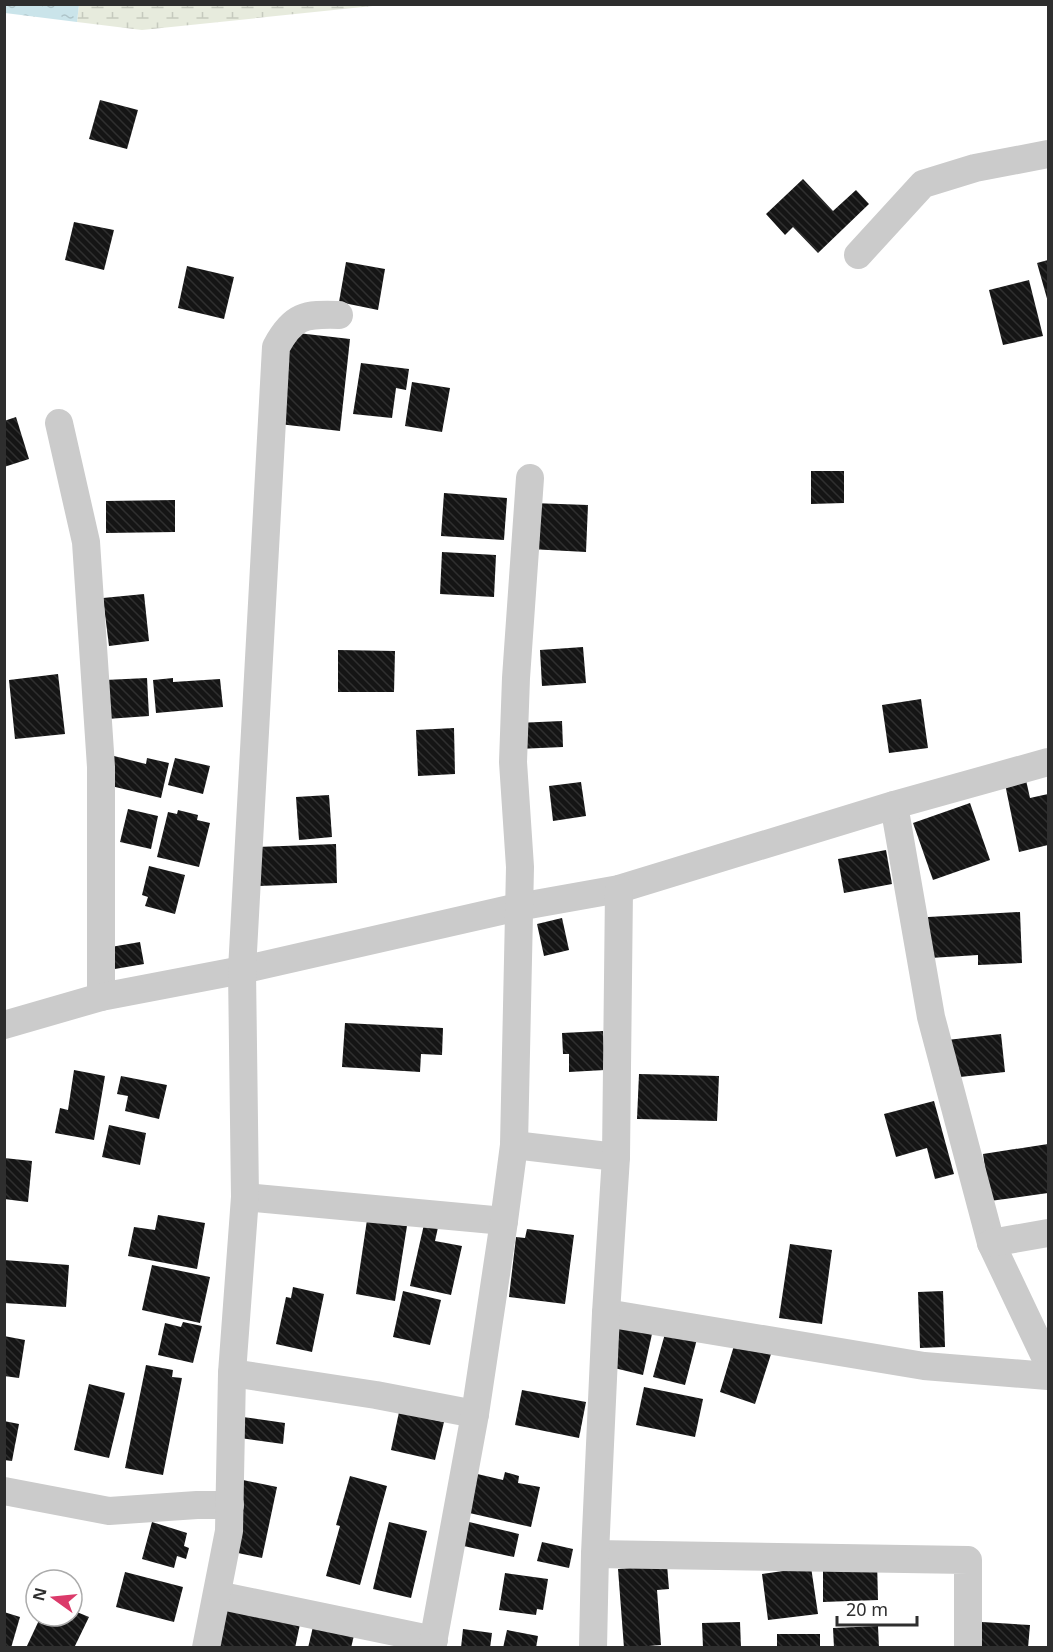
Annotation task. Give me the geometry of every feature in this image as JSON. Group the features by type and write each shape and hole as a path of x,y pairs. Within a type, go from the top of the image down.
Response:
{"street":[{"path":"858,255 923,184 975,168 1048,154"},
{"path":"206,1647 229,1531 232,1372 245,1197 242,970 276,347 285,331 308,315 339,315"},
{"path":"59,423 86,542 101,767 101,997"},
{"path":"217,1595 433,1643 475,1414 514,1144 520,848 513,762 516,678 530,478"},
{"path":"4,1025 101,997 242,970 518,907 619,889 894,805 1048,762"},
{"path":"894,805 931,1017 991,1243 1048,1363"},
{"path":"593,1647 594,1554 616,1157 619,889"},
{"path":"514,1144 616,1157"},
{"path":"245,1197 504,1221"},
{"path":"991,1243 1048,1233"},
{"path":"606,1313 924,1366 1048,1376"},
{"path":"232,1372 376,1395 475,1414"},
{"path":"4,1491 109,1511 230,1505"},
{"path":"594,1554 968,1560 968,1647"}],"green space":[{"path":"79,5 382,5 142,30 77,22"}],"water":[{"path":"5,4 79,4 77,22 5,13"}],"building":[{"path":"100,100 138,110 127,149 89,139"},
{"path":"803,179 833,211 856,190 869,204 818,253 793,227 785,235 766,214"},
{"path":"74,222 114,230 104,270 65,260"},
{"path":"1048,260 1048,302 1037,263"},
{"path":"346,262 385,269 378,310 339,302"},
{"path":"187,266 234,277 224,319 178,308"},
{"path":"1029,280 1043,336 1003,345 989,290"},
{"path":"289,332 350,339 340,431 279,424"},
{"path":"361,363 409,369 406,390 396,388 392,418 353,414"},
{"path":"412,382 450,388 442,432 405,426"},
{"path":"16,417 29,459 4,467 4,421"},
{"path":"811,471 844,471 844,503 811,504"},
{"path":"444,493 507,498 504,540 441,536"},
{"path":"175,500 175,532 106,533 106,501"},
{"path":"532,503 588,505 586,552 530,549"},
{"path":"442,552 496,555 494,597 440,594"},
{"path":"144,594 149,641 109,646 103,598"},
{"path":"583,647 586,683 542,686 540,650"},
{"path":"338,650 395,651 394,692 338,692"},
{"path":"58,674 65,734 15,739 9,680"},
{"path":"147,678 149,716 107,719 105,680"},
{"path":"173,678 173,682 220,679 223,707 156,713 153,680"},
{"path":"921,699 928,748 889,753 882,705"},
{"path":"562,721 563,747 518,749 517,723"},
{"path":"454,728 455,774 418,776 416,730"},
{"path":"114,756 146,764 147,758 169,763 161,798 107,785"},
{"path":"175,758 210,766 203,794 168,785"},
{"path":"1026,780 1030,798 1048,794 1048,845 1019,852 1005,784"},
{"path":"581,782 586,816 553,821 549,786"},
{"path":"329,795 332,837 299,840 296,797"},
{"path":"970,803 990,860 933,880 913,823"},
{"path":"128,809 158,816 151,849 120,842"},
{"path":"178,810 198,815 197,820 210,823 199,867 157,857 168,812 177,814"},
{"path":"336,844 337,883 259,886 257,847"},
{"path":"886,850 892,884 844,893 838,859"},
{"path":"149,866 185,875 175,914 145,906 148,897 142,895"},
{"path":"1020,912 1022,963 978,965 978,955 930,958 928,917"},
{"path":"562,918 569,950 544,956 537,924"},
{"path":"140,942 144,964 109,970 105,948"},
{"path":"345,1023 443,1028 442,1055 421,1054 420,1072 342,1067"},
{"path":"603,1031 605,1070 569,1072 569,1054 563,1054 562,1033"},
{"path":"1001,1034 1005,1072 951,1078 947,1040"},
{"path":"74,1070 105,1076 94,1140 55,1133 60,1108 68,1110"},
{"path":"639,1074 719,1076 717,1121 637,1119"},
{"path":"121,1076 167,1085 159,1119 125,1111 128,1096 117,1094"},
{"path":"934,1101 954,1174 935,1179 927,1148 896,1157 884,1114"},
{"path":"109,1125 146,1133 140,1165 102,1157"},
{"path":"1048,1144 1048,1193 990,1201 983,1154"},
{"path":"4,1158 32,1161 28,1202 4,1199"},
{"path":"158,1215 205,1223 197,1269 128,1256 134,1227 155,1230"},
{"path":"367,1220 407,1226 395,1301 356,1294"},
{"path":"425,1220 439,1223 435,1241 462,1246 451,1295 410,1286"},
{"path":"527,1229 574,1235 565,1304 509,1297 516,1237 525,1238"},
{"path":"790,1244 832,1250 822,1324 779,1318"},
{"path":"4,1260 69,1265 66,1307 4,1303"},
{"path":"152,1265 210,1277 200,1323 142,1310"},
{"path":"293,1287 324,1294 312,1352 276,1344 286,1297 291,1298"},
{"path":"403,1291 441,1300 430,1345 393,1337"},
{"path":"943,1291 945,1347 920,1348 918,1292"},
{"path":"183,1322 202,1326 193,1363 158,1355 165,1323 181,1327"},
{"path":"616,1326 652,1334 643,1375 606,1366"},
{"path":"666,1330 697,1339 685,1385 653,1377"},
{"path":"4,1336 25,1340 19,1378 4,1376"},
{"path":"736,1339 772,1351 755,1404 720,1392"},
{"path":"146,1365 173,1370 172,1377 182,1378 163,1475 125,1468"},
{"path":"89,1384 125,1393 109,1458 74,1450"},
{"path":"644,1387 703,1399 695,1437 636,1425"},
{"path":"522,1390 586,1402 579,1438 515,1425"},
{"path":"399,1412 444,1422 435,1460 391,1450"},
{"path":"243,1417 285,1423 283,1444 240,1438"},
{"path":"4,1421 19,1424 12,1461 4,1460"},
{"path":"505,1472 519,1476 518,1483 540,1487 531,1527 465,1512 473,1473 503,1480"},
{"path":"350,1476 387,1486 360,1585 326,1576 340,1526 336,1525"},
{"path":"243,1480 277,1487 262,1558 228,1551"},
{"path":"465,1521 519,1534 514,1557 459,1545"},
{"path":"152,1522 187,1533 184,1546 189,1548 186,1559 177,1556 174,1568 142,1559"},
{"path":"389,1522 427,1531 411,1598 373,1589"},
{"path":"542,1542 573,1549 569,1568 537,1561"},
{"path":"877,1561 878,1600 823,1602 823,1563"},
{"path":"667,1565 669,1589 657,1590 661,1645 624,1648 618,1569"},
{"path":"811,1567 818,1614 768,1620 762,1574"},
{"path":"125,1572 183,1587 174,1622 116,1607"},
{"path":"505,1573 548,1579 543,1610 537,1609 536,1615 499,1610"},
{"path":"212,1605 300,1624 295,1648 202,1648"},
{"path":"4,1612 20,1617 11,1648 4,1648"},
{"path":"84,1615 89,1617 84,1627"},
{"path":"315,1618 356,1627 351,1648 308,1648"},
{"path":"740,1622 741,1648 703,1648 702,1623"},
{"path":"982,1622 1030,1625 1028,1648 980,1648"},
{"path":"878,1626 879,1648 834,1648 833,1628"},
{"path":"35,1628 84,1628 74,1648 26,1648"},
{"path":"463,1629 492,1633 490,1648 461,1648"},
{"path":"507,1630 538,1636 536,1648 503,1648"},
{"path":"777,1634 820,1634 820,1648 777,1648"}]}
